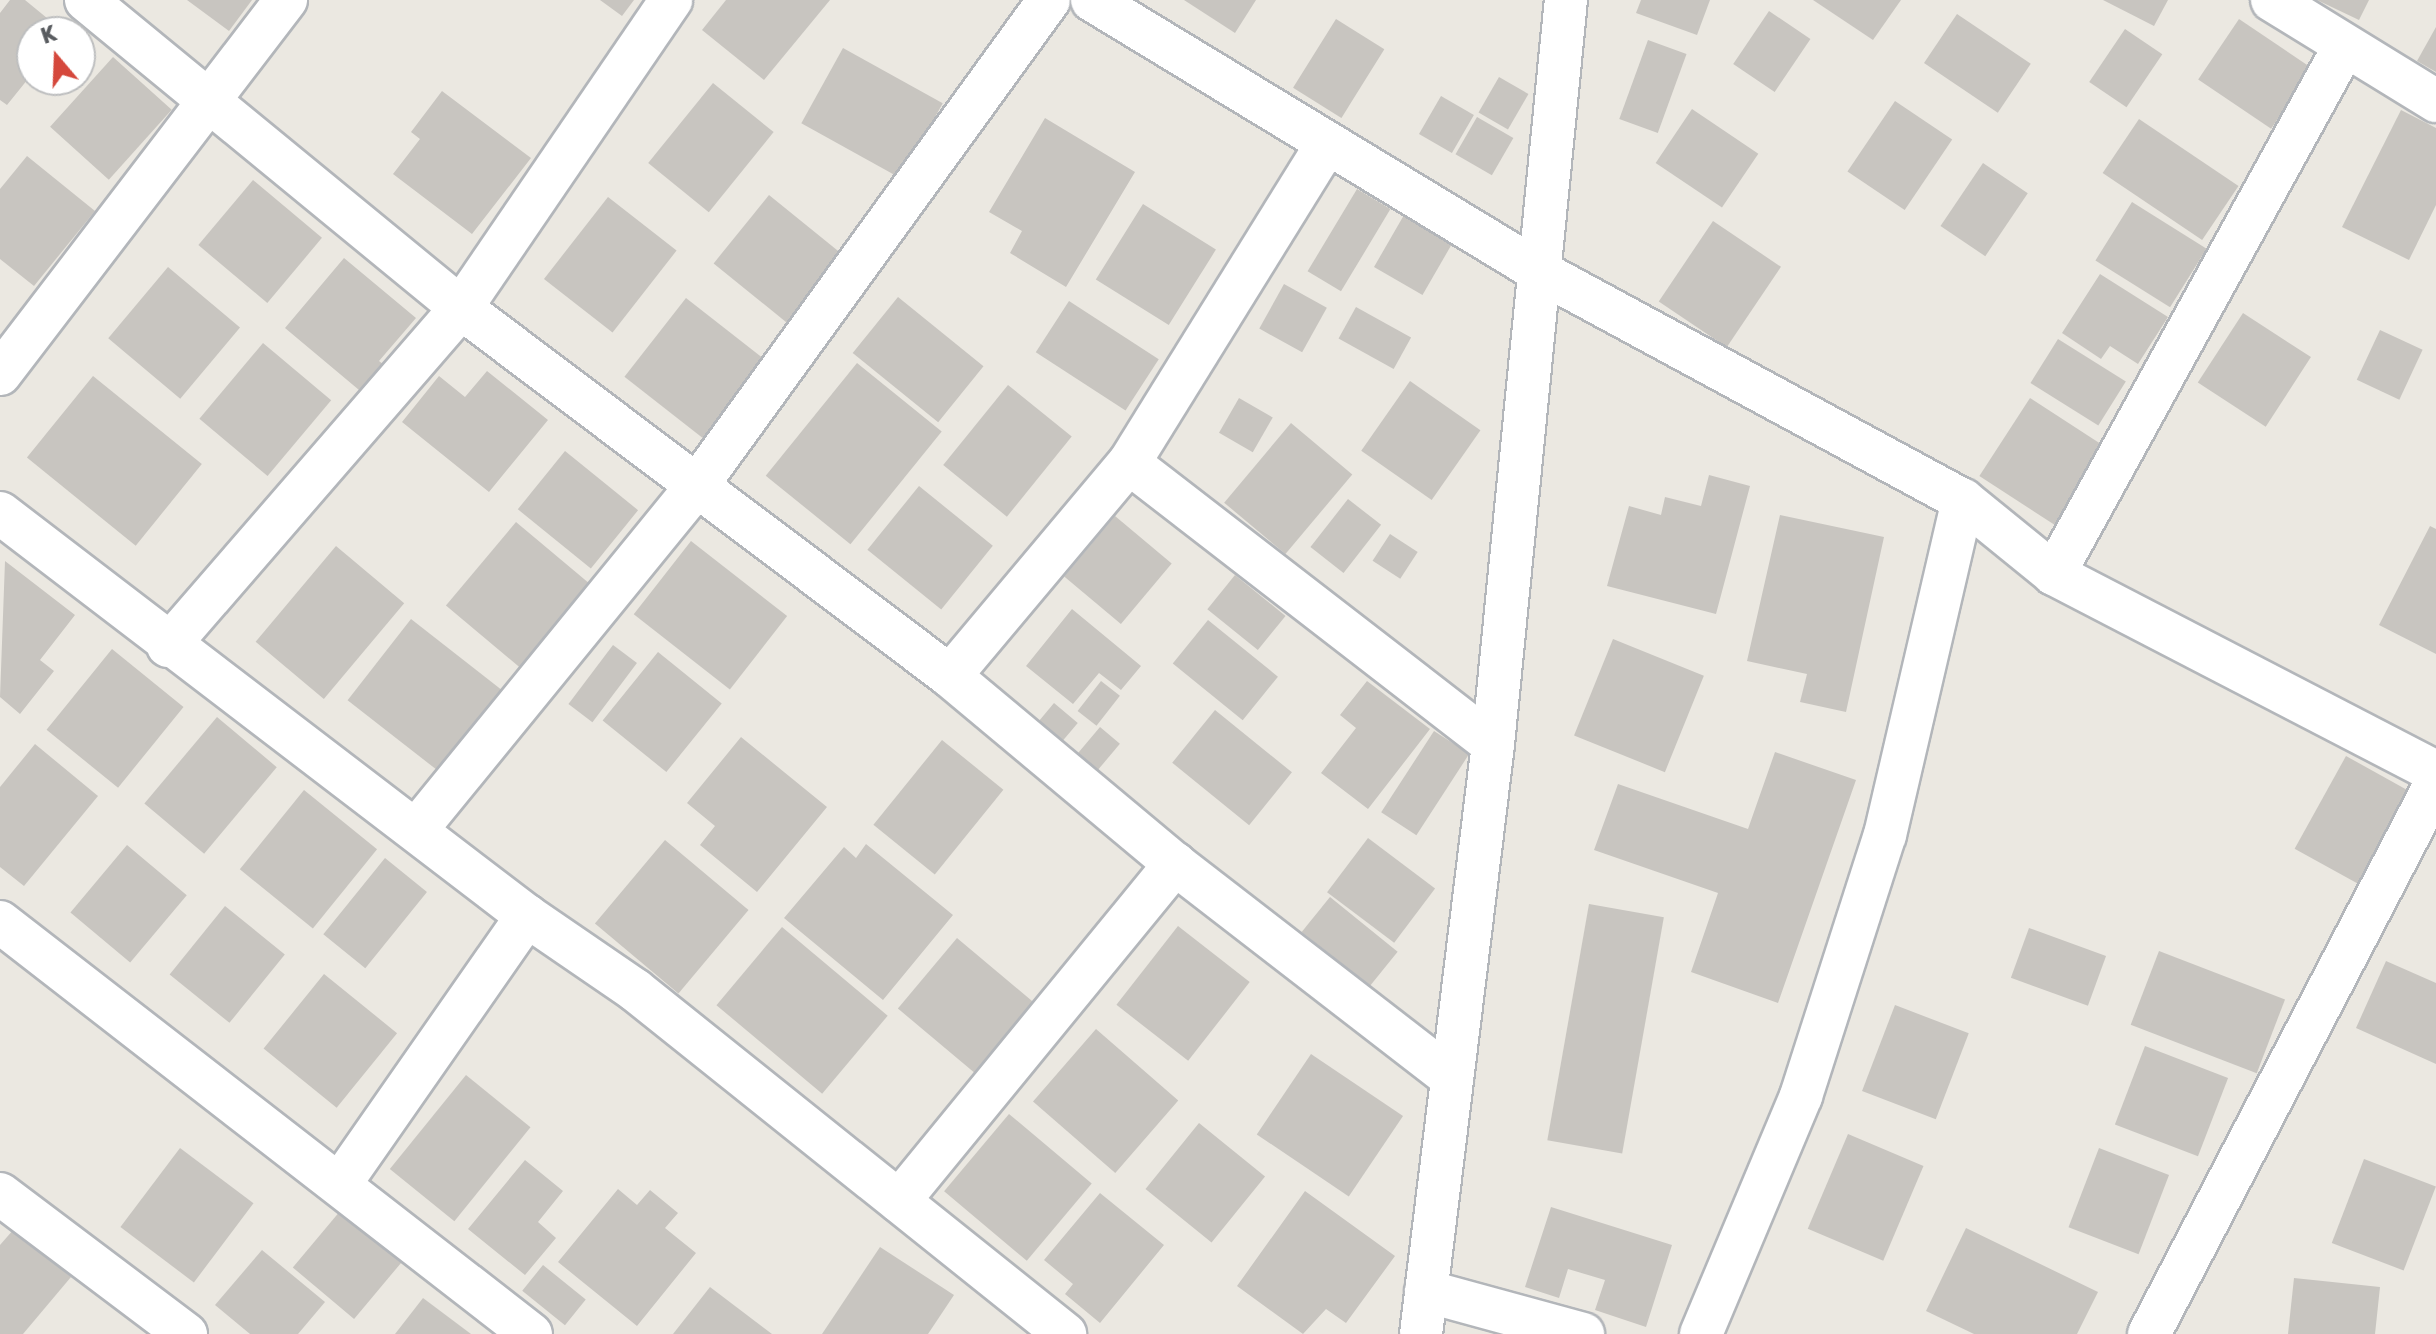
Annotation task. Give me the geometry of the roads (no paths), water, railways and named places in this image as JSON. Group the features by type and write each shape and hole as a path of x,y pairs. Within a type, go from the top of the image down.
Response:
{"street":[{"path":"86,0 210,98 461,308 699,483 950,676 1175,864 1452,1078"},
{"path":"0,374 286,0"},
{"path":"168,646 461,308 671,0"},
{"path":"417,829 699,483 1049,0"},
{"path":"1421,1334 1493,744 1537,270 1566,0"},
{"path":"2272,0 2343,49 2436,101"},
{"path":"1110,6 1325,147 1537,270 1963,500 2054,574 2436,772"},
{"path":"2054,574 2343,49"},
{"path":"950,676 1129,463 1325,147"},
{"path":"1129,463 1493,744"},
{"path":"1701,1334 1801,1096 1885,835 1963,500"},
{"path":"0,513 168,646 417,829 527,916 635,990 1065,1334"},
{"path":"2149,1334 2436,783"},
{"path":"899,1201 1175,864"},
{"path":"340,1184 527,916"},
{"path":"0,922 531,1334"},
{"path":"0,1194 186,1334"},
{"path":"1426,1291 1583,1334"}]}
